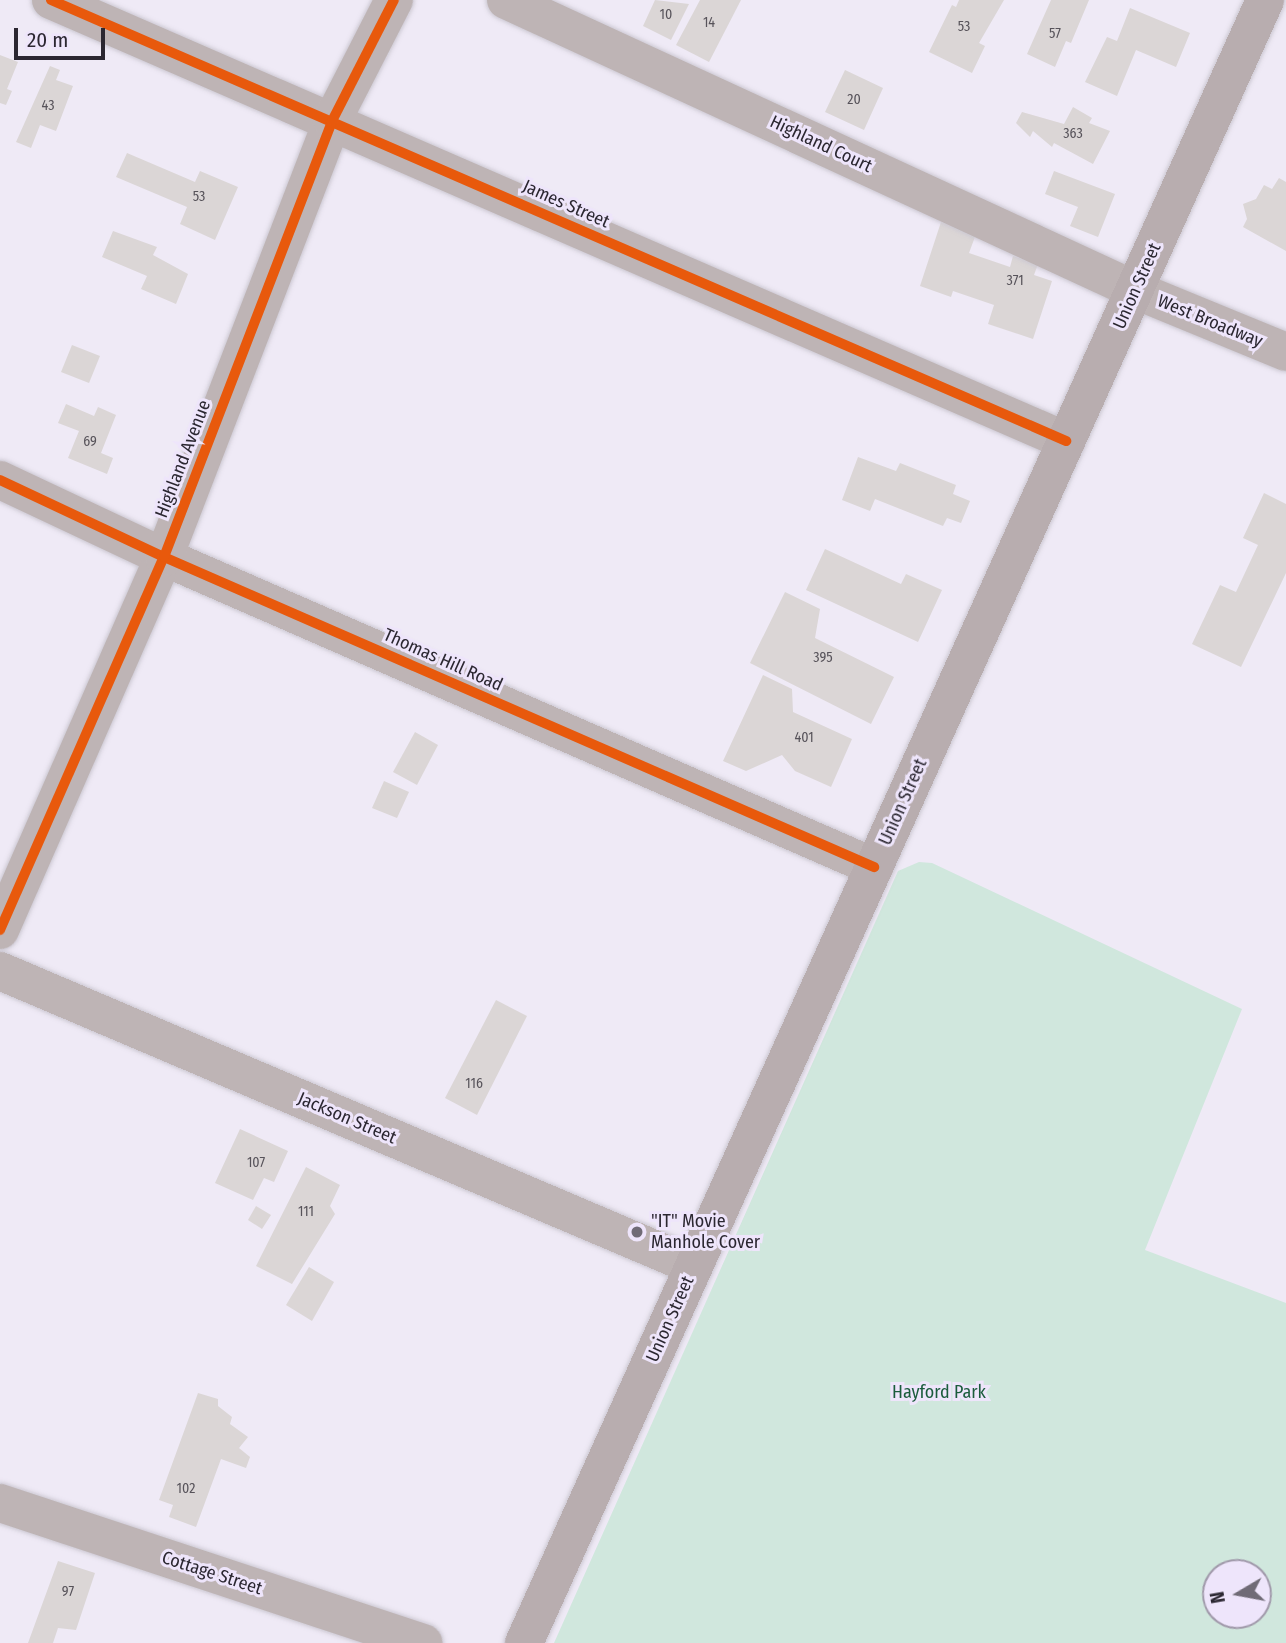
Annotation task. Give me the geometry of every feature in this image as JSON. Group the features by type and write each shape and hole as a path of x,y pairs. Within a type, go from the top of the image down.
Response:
{"main road":[{"name":"Union Street","path":"524,1643 1263,1"}],"street":[{"name":"James Street","path":"51,0 1066,441"},
{"name":"Highland Avenue","path":"0,930 164,557 332,121 394,0"},
{"name":"Highland Court","path":"506,0 1135,289"},
{"name":"West Broadway","path":"1135,289 1286,352"},
{"name":"Thomas Hill Road","path":"0,480 164,557 874,867"},
{"name":"Jackson Street","path":"0,971 694,1266"},
{"name":"Cottage Street","path":"0,1503 423,1643"}],"green space":[{"name":"Hayford Park","path":"919,862 932,863 1242,1009 1145,1250 1286,1303 1286,1643 554,1643 898,871"}],"building":[{"path":"655,0 689,4 671,40 643,26"},
{"path":"700,0 741,0 709,62 676,45"},
{"path":"959,0 1004,0 979,43 985,46 972,73 929,52 952,5 956,7"},
{"path":"1051,0 1089,0 1071,43 1066,41 1055,67 1027,54"},
{"path":"1130,8 1190,33 1176,67 1136,50 1117,96 1085,82 1107,37 1117,41"},
{"path":"0,55 18,62 7,89 12,91 6,105 0,103"},
{"path":"50,66 60,70 56,80 73,86 56,131 40,125 31,148 16,142"},
{"path":"845,70 883,88 864,130 825,112"},
{"path":"1073,107 1092,118 1089,123 1110,131 1093,164 1054,143 1052,147 1033,131 1030,137 1016,123 1022,112 1064,124"},
{"path":"127,153 195,182 200,171 238,187 215,240 180,224 187,207 116,177"},
{"path":"1054,171 1115,194 1098,237 1070,226 1078,207 1045,194"},
{"path":"1279,178 1286,182 1286,251 1243,227 1247,219 1243,204 1256,199 1264,185 1272,189"},
{"path":"941,222 976,234 969,253 1010,267 1013,256 1038,264 1034,275 1052,281 1033,339 988,324 994,305 953,291 951,297 920,286"},
{"path":"113,231 157,247 153,255 188,274 176,304 141,289 147,276 102,257"},
{"path":"72,345 100,356 89,383 61,372"},
{"path":"66,404 94,416 98,407 116,415 101,453 113,458 107,474 68,458 79,431 58,423"},
{"path":"858,457 896,471 900,463 956,485 953,494 970,501 961,523 947,518 943,526 875,499 870,511 842,500"},
{"path":"1264,493 1286,504 1286,573 1241,667 1192,644 1220,585 1236,592 1258,545 1243,538"},
{"path":"825,549 901,584 906,574 942,590 918,642 806,590"},
{"path":"785,592 820,609 815,638 894,677 871,724 750,663"},
{"path":"763,675 792,689 793,712 852,739 831,787 795,771 782,755 746,771 723,761"},
{"path":"415,732 438,745 417,785 393,772"},
{"path":"384,781 409,792 397,818 372,808"},
{"path":"496,1000 527,1016 477,1115 445,1098"},
{"path":"240,1129 288,1151 274,1182 264,1178 253,1200 215,1183"},
{"path":"306,1167 340,1185 330,1206 335,1214 292,1284 256,1266"},
{"path":"256,1206 271,1215 262,1229 248,1220"},
{"path":"309,1267 334,1282 312,1321 286,1305"},
{"path":"198,1393 218,1399 218,1406 232,1417 230,1424 248,1437 239,1448 250,1457 246,1468 221,1459 196,1527 169,1517 173,1505 159,1500"},
{"path":"58,1561 95,1573 76,1630 58,1628 53,1643 28,1643"}],"cycle path":[{"path":"51,0 1066,441"},
{"path":"0,930 164,557 332,121 394,0"},
{"path":"0,480 164,557 874,867"}],"place":[{"name":"\"IT\" Movie Manhole Cover","path":"637,1232"}]}
